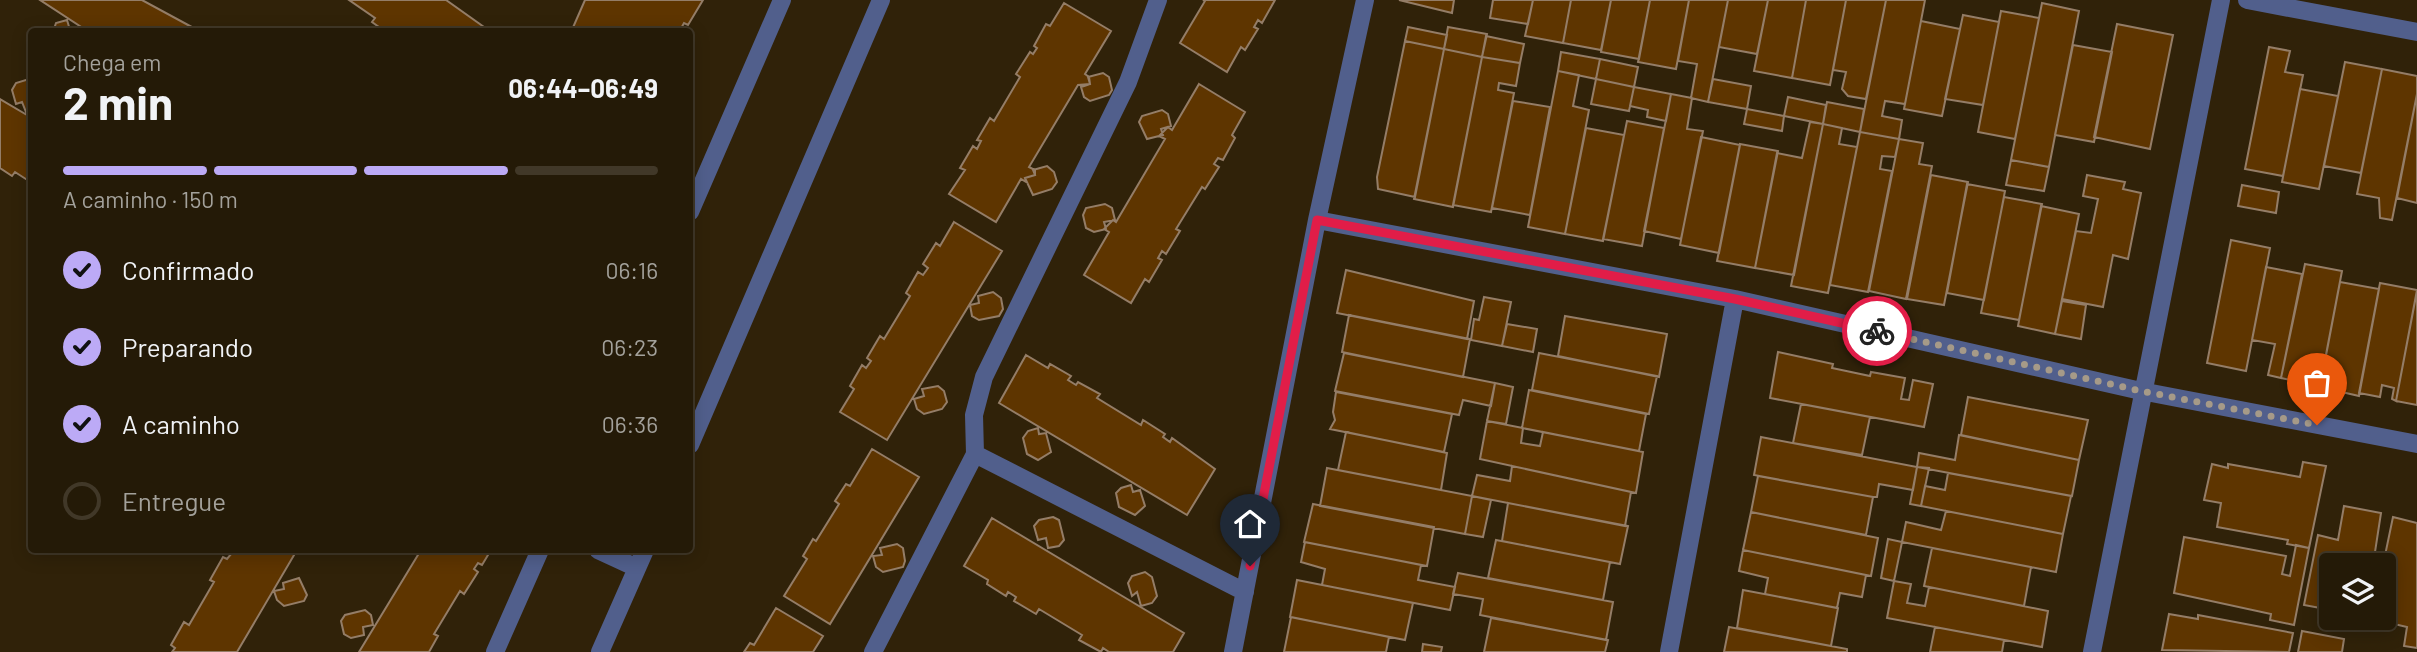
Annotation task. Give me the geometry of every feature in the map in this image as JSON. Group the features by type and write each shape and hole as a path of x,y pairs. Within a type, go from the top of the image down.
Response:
{"street":[{"path":"693,205 782,0"},
{"path":"693,438 881,0"},
{"path":"873,652 975,454 974,415 981,386 1128,82 1158,0"},
{"path":"1233,652 1317,220 1365,0"},
{"path":"2092,652 2141,391 2221,0"},
{"path":"2247,0 2417,32"},
{"path":"1317,220 1735,299 2141,391 2417,444"},
{"path":"1669,652 1735,299"},
{"path":"975,454 1245,592"},
{"path":"495,652 539,553"},
{"path":"604,553 636,568"},
{"path":"600,652 644,553"}],"building":[{"path":"40,0 142,0 194,28 83,28"},
{"path":"349,0 446,0 485,28 380,28 372,22 375,18"},
{"path":"585,0 703,0 688,25 684,23 681,28 573,28"},
{"path":"1203,0 1275,0 1262,23 1258,20 1254,27 1258,29 1245,50 1241,47 1227,72 1180,43 1205,1"},
{"path":"1399,0 1454,0 1452,13"},
{"path":"1493,0 1533,0 1528,24 1490,18"},
{"path":"1533,0 1571,0 1563,43 1525,36"},
{"path":"1571,0 1611,0 1601,50 1563,43"},
{"path":"1611,0 1650,0 1639,59 1601,52"},
{"path":"1650,0 1689,0 1676,69 1638,62"},
{"path":"1689,0 1728,0 1708,102 1691,98 1697,64 1678,61"},
{"path":"1728,0 1768,0 1757,54 1719,47"},
{"path":"1768,0 1806,0 1792,78 1754,71"},
{"path":"1806,0 1846,0 1830,85 1792,78"},
{"path":"1846,0 1886,0 1866,99 1848,96 1842,89 1846,72 1833,70"},
{"path":"1886,0 1925,0 1905,104 1885,101 1882,116 1902,120 1899,139 1860,132"},
{"path":"1064,3 1111,31 1085,74 1089,77 1090,84 1078,85 1029,167 1035,170 1035,175 1025,178 1026,182 1021,179 996,222 949,194 965,170 960,168 973,146 977,149 981,141 977,140 990,118 994,121 1020,77 1016,74 1030,52 1033,54 1037,48 1034,46 1046,24 1050,26"},
{"path":"2042,3 2079,11 2049,167 2011,160"},
{"path":"2001,11 2039,18 2015,139 1978,132"},
{"path":"1963,15 1999,22 1983,105 1945,99"},
{"path":"67,20 69,28 54,28 56,23"},
{"path":"1921,21 1960,29 1942,116 1904,109"},
{"path":"2117,24 2173,35 2150,149 2094,137"},
{"path":"1408,27 1447,35 1444,49 1405,41"},
{"path":"1448,27 1487,34 1482,57 1444,49"},
{"path":"1486,36 1524,44 1520,63 1482,57"},
{"path":"1405,41 1444,49 1415,197 1378,189 1377,177"},
{"path":"2073,45 2112,52 2094,142 2055,135"},
{"path":"2269,47 2290,51 2285,72 2303,75 2283,176 2245,169"},
{"path":"1444,49 1482,57 1453,207 1414,199"},
{"path":"1561,52 1600,59 1596,79 1558,71"},
{"path":"1482,57 1520,63 1516,86 1499,83 1498,90 1514,93 1491,212 1453,205"},
{"path":"1600,59 1638,67 1634,87 1596,79"},
{"path":"2345,62 2382,69 2361,173 2324,166"},
{"path":"2382,69 2417,76 2417,94 2392,220 2380,218 2379,198 2357,194"},
{"path":"1558,71 1579,75 1573,106 1589,110 1565,234 1528,227"},
{"path":"1103,73 1109,77 1112,90 1109,95 1090,101 1084,97 1081,87 1090,84 1088,77"},
{"path":"28,79 28,111 22,102 16,104 12,90 16,83"},
{"path":"1596,79 1634,87 1629,111 1591,104"},
{"path":"1713,79 1751,86 1747,109 1708,102"},
{"path":"1199,84 1245,112 1232,135 1235,138 1223,160 1218,158 1214,164 1219,167 1205,189 1202,187 1176,229 1180,231 1166,254 1162,251 1158,258 1162,260 1149,282 1145,279 1131,303 1084,275 1109,232 1104,229 1113,220 1116,222 1165,139 1159,136 1168,127 1172,130"},
{"path":"1634,87 1671,94 1666,121 1647,117 1648,110 1630,106"},
{"path":"2300,89 2338,96 2319,189 2282,182"},
{"path":"1671,94 1692,98 1687,129 1703,131 1681,239 1644,231"},
{"path":"2417,94 2417,203 2397,198"},
{"path":"1788,97 1826,105 1823,124 1784,116"},
{"path":"0,99 28,116 28,180 15,172 12,176 0,168"},
{"path":"1513,101 1550,107 1530,215 1492,208"},
{"path":"1827,102 1864,109 1860,132 1823,124"},
{"path":"1747,109 1784,116 1782,131 1744,124"},
{"path":"1162,110 1168,114 1171,126 1161,129 1163,135 1147,139 1139,122 1142,116"},
{"path":"1627,121 1664,128 1642,246 1603,239"},
{"path":"1810,122 1823,124 1794,275 1755,268 1777,153 1802,158"},
{"path":"1823,124 1842,128 1839,144 1857,147 1828,293 1791,286"},
{"path":"1586,128 1624,135 1603,241 1565,234"},
{"path":"1860,132 1899,139 1895,157 1882,156 1880,169 1892,171 1868,292 1830,285"},
{"path":"1701,137 1740,145 1719,253 1680,245"},
{"path":"1899,139 1923,143 1919,164 1932,166 1906,299 1869,291"},
{"path":"1740,144 1778,151 1755,268 1717,261"},
{"path":"2011,160 2049,167 2044,191 2006,185"},
{"path":"1047,166 1054,172 1057,182 1052,189 1033,195 1025,178 1035,175 1033,170"},
{"path":"1931,175 1968,182 1944,305 1907,299"},
{"path":"2087,175 2125,182 2123,189 2141,193 2128,259 2113,255 2103,307 2062,299 2076,231 2091,233 2098,199 2083,196"},
{"path":"1967,184 2005,191 1984,300 1947,293"},
{"path":"2242,185 2279,192 2276,213 2238,206"},
{"path":"2004,197 2042,204 2019,320 1981,313"},
{"path":"1105,204 1112,208 1115,220 1104,222 1106,229 1094,232 1086,228 1083,215 1086,208"},
{"path":"2041,206 2079,214 2055,334 2018,326"},
{"path":"954,222 1002,251 887,440 840,412 854,389 850,386 862,365 866,368 871,361 867,358 880,336 884,339 910,296 906,293 918,272 923,275 928,268 923,264 936,243 940,246"},
{"path":"2231,240 2270,248 2246,371 2207,363"},
{"path":"2305,264 2342,271 2320,386 2281,378"},
{"path":"2266,267 2302,274 2281,378 2268,375 2275,344 2252,340"},
{"path":"1346,270 1474,301 1467,339 1337,313"},
{"path":"2340,282 2379,289 2359,396 2320,387"},
{"path":"2380,283 2417,290 2396,401 2392,399 2394,388 2382,385 2380,397 2359,393"},
{"path":"2417,291 2417,405 2396,401"},
{"path":"993,292 1001,298 1003,309 999,316 979,320 972,316 970,305 979,303 978,296"},
{"path":"1484,297 1511,302 1502,346 1471,340 1474,319 1479,320"},
{"path":"2062,301 2086,305 2081,339 2055,334"},
{"path":"1349,315 1470,339 1463,377 1342,352"},
{"path":"1565,316 1667,334 1659,377 1558,356"},
{"path":"1507,324 1537,329 1533,352 1502,346"},
{"path":"1778,352 1833,364 1832,368 1870,376 1871,372 1905,378 1901,399 1909,400 1913,380 1933,384 1924,427 1770,398"},
{"path":"1344,353 1495,383 1491,406 1463,400 1459,415 1335,391"},
{"path":"1539,353 1657,376 1649,414 1532,390"},
{"path":"1026,355 1048,368 1050,364 1071,376 1068,380 1076,385 1078,382 1100,394 1097,398 1141,425 1143,420 1165,434 1163,437 1170,442 1172,438 1215,469 1187,515 999,403"},
{"path":"1495,383 1513,387 1506,424 1487,421"},
{"path":"938,386 944,391 947,402 942,409 924,414 917,409 914,399 924,396 922,389"},
{"path":"1529,390 1646,414 1639,451 1522,428"},
{"path":"1336,392 1452,414 1444,452 1330,429 1335,420 1333,412"},
{"path":"1968,397 2088,420 2079,460 1961,435"},
{"path":"1801,404 1870,417 1862,455 1793,443"},
{"path":"1487,421 1523,428 1521,443 1540,446 1543,432 1643,452 1636,493 1480,459"},
{"path":"1038,428 1039,434 1046,433 1051,452 1038,460 1027,454 1023,438 1028,431"},
{"path":"1346,432 1447,453 1441,490 1338,470"},
{"path":"1959,435 2079,460 2072,496 1917,467 1919,453 1955,460"},
{"path":"1761,437 1917,467 1913,490 1879,484 1877,497 1873,497 1754,475"},
{"path":"872,449 919,477 830,624 784,596 807,559 803,556 813,539 816,541 839,504 835,501 846,484 850,486"},
{"path":"2303,462 2326,466 2309,548 2287,544 2288,540 2217,527 2221,503 2204,500 2212,464 2228,468 2228,464 2300,477"},
{"path":"1512,466 1631,492 1625,526 1472,496 1477,475 1510,481"},
{"path":"1917,467 1929,468 1921,506 1910,504"},
{"path":"1327,468 1472,496 1465,534 1320,506"},
{"path":"1948,473 2071,496 2063,534 1921,506 1925,486 1945,490"},
{"path":"1758,476 1873,497 1866,535 1751,512"},
{"path":"1131,485 1133,492 1140,490 1145,506 1135,515 1119,507 1116,493"},
{"path":"1472,496 1491,500 1483,537 1465,534"},
{"path":"1508,503 1628,526 1620,564 1502,541"},
{"path":"1313,504 1434,527 1427,566 1304,542"},
{"path":"2344,506 2381,513 2375,553 2319,553 2319,608 2304,605 2318,535 2338,540"},
{"path":"1946,511 2063,534 2056,572 1902,542 1906,522 1941,530"},
{"path":"1751,512 1878,538 1871,576 1743,550"},
{"path":"1053,517 1059,520 1064,540 1059,546 1048,548 1046,538 1038,540 1034,526 1039,520"},
{"path":"2393,517 2417,523 2417,648 2404,646 2407,627 2396,624 2396,553 2386,553"},
{"path":"992,518 1184,633 1173,652 1109,652 1103,648 1101,652 1079,640 1082,635 1039,609 1036,614 1014,601 1016,597 1008,592 1006,596 987,584 988,580 964,566"},
{"path":"2184,537 2286,556 2282,574 2290,576 2296,545 2309,548 2294,625 2270,620 2271,614 2174,593"},
{"path":"1888,539 1902,542 1894,581 1881,578"},
{"path":"1496,540 1610,562 1603,600 1488,578"},
{"path":"1305,542 1421,565 1418,580 1455,587 1450,610 1322,585 1325,569 1301,562"},
{"path":"897,544 903,548 903,567 883,572 876,567 873,556 882,555 880,548"},
{"path":"1932,548 2031,567 2024,606 1924,586"},
{"path":"1743,550 1866,575 1862,597 1840,593 1837,608 1765,594 1768,578 1739,571"},
{"path":"232,553 295,553 237,652 172,652 175,648 171,645 184,622 189,625 214,582 210,580 223,557 227,559"},
{"path":"419,553 489,553 482,565 478,563 474,569 478,572 464,594 460,591 434,634 438,636 429,652 359,652"},
{"path":"1145,572 1152,577 1157,596 1152,603 1141,606 1137,592 1132,596 1128,583 1132,576"},
{"path":"1458,573 1613,602 1606,640 1480,615 1483,599 1453,594"},
{"path":"299,578 307,595 304,601 284,606 277,600 274,591 284,589 283,583"},
{"path":"1297,580 1413,603 1405,640 1290,617"},
{"path":"1894,581 1911,584 1907,603 1925,606 1929,587 2048,611 2042,647 1887,618"},
{"path":"1743,590 1838,608 1831,646 1737,628"},
{"path":"776,608 823,636 813,652 744,652 750,643 754,645"},
{"path":"365,610 371,615 373,625 363,627 364,635 351,638 344,634 341,621 345,615"},
{"path":"2169,614 2198,619 2198,615 2293,633 2289,652 2162,650"},
{"path":"1291,617 1389,637 1386,652 1284,652"},
{"path":"1491,618 1608,640 1605,652 1484,652"},
{"path":"1729,627 1847,649 1847,652 1724,652"},
{"path":"1935,627 2004,640 2002,652 1930,652"},
{"path":"2302,631 2344,639 2342,652 2298,652"},
{"path":"1423,644 1442,647 1441,652 1422,652"}],"way so far":[{"path":"1877,331 2141,391 2317,425"}],"route":[{"path":"1250,566 1317,220 1735,299 1877,331"}]}
